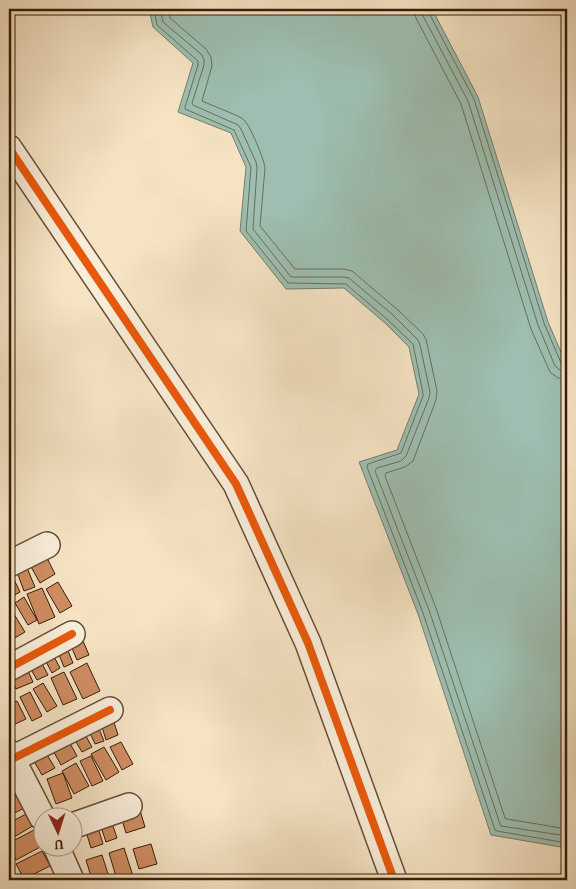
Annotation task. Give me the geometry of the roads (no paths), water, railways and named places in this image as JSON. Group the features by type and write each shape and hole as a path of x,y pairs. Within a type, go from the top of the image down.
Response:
{"street":[{"path":"9,148 236,484 308,643 394,880"},
{"path":"9,564 47,545"},
{"path":"9,668 72,634"},
{"path":"36,806 10,756 110,710"},
{"path":"82,822 129,806"},
{"path":"60,856 71,880"}],"water":[{"path":"149,9 432,9 478,97 548,322 567,366 567,848 491,835 418,614 359,462 397,450 419,394 409,347 385,323 344,288 286,289 240,231 246,167 231,133 178,112 193,63 153,27"}]}
